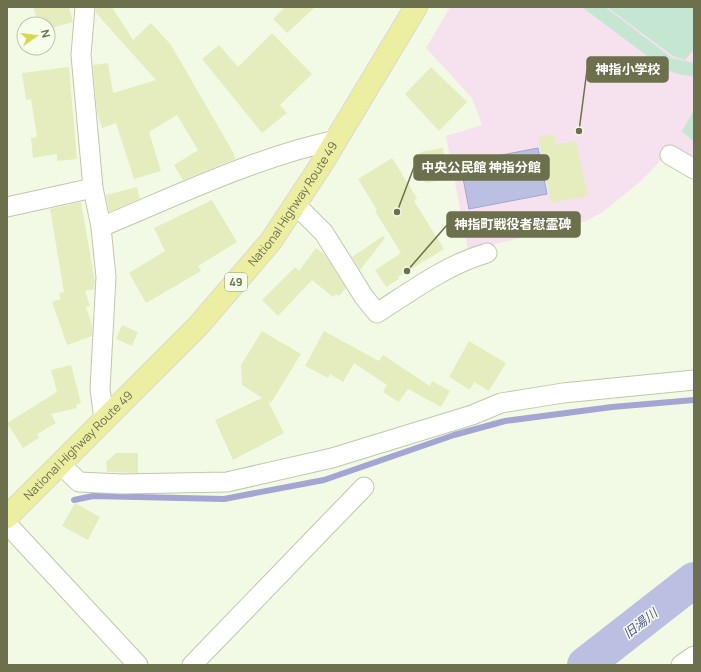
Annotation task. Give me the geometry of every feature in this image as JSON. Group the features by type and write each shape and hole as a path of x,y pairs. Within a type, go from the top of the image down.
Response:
{"highway":[{"name":"National Highway Route 49","path":"7,517 198,326 271,241 336,140 416,7"}],"street":[{"path":"85,7 81,55 93,188 101,227 106,277 100,389 104,419"},
{"path":"101,227 264,160 302,147 336,140"},
{"path":"670,155 694,169"},
{"path":"7,207 93,188"},
{"path":"295,204 324,233 364,297 377,313 446,269 465,260 487,253"},
{"path":"60,464 79,482 122,484 227,482 332,458 472,415 500,403 563,393 694,380"},
{"path":"192,665 364,487"},
{"path":"7,524 138,665"},
{"path":"681,665 694,656"}],"shaded area":[{"path":"450,7 694,7 694,162 663,158 642,180 603,212 584,222 468,251 446,136 482,125 472,98 426,48"}],"green space":[{"path":"582,7 605,7 672,58 694,63 694,76 682,75 666,70"},
{"path":"607,7 694,7 694,49 685,60 673,56"},
{"path":"694,110 694,142 682,131"}],"water":[{"path":"538,148 547,194 469,209 460,163"}],"building":[{"path":"33,7 69,7 73,22 56,27 56,16 36,16"},
{"path":"96,7 112,7 133,40 151,23 171,45 233,152 235,159 183,180 174,165 198,150 177,115 149,132 161,171 134,179 116,123 102,128 97,112 93,65 108,63 113,93 156,80 96,13"},
{"path":"285,7 315,7 287,33 273,19"},
{"path":"272,33 312,74 280,105 287,113 262,133 202,59 219,45 238,67"},
{"path":"69,67 77,159 57,161 57,154 33,158 31,138 37,137 31,99 26,100 22,73"},
{"path":"431,67 467,102 439,131 405,94"},
{"path":"554,134 556,145 576,141 588,196 551,203 538,137"},
{"path":"443,148 444,156 456,153 461,177 425,183 420,152"},
{"path":"392,158 417,198 414,201 444,249 398,277 399,279 386,287 375,270 401,253 375,211 377,210 358,179"},
{"path":"137,187 140,199 109,212 106,195"},
{"path":"212,200 237,242 198,266 201,271 146,303 129,273 165,251 154,228"},
{"path":"81,202 95,281 94,289 85,291 90,306 86,307 92,325 92,336 67,345 52,302 61,299 59,293 64,292 50,209"},
{"path":"383,236 385,238 360,270 352,257"},
{"path":"316,248 324,254 346,288 339,296 336,294 333,297 312,280 278,316 262,300 295,267 299,271"},
{"path":"122,325 138,332 132,346 116,339"},
{"path":"262,331 301,354 271,403 268,401 284,433 233,460 215,420 262,398 242,385 241,365"},
{"path":"324,331 379,361 383,355 430,386 432,381 450,391 441,407 408,389 399,402 383,392 387,385 354,363 343,382 330,374 328,378 305,366"},
{"path":"469,341 506,363 489,391 474,382 470,390 449,377"},
{"path":"71,365 81,403 76,405 77,408 51,414 56,423 37,434 39,438 23,448 7,423 57,392 51,370"},
{"path":"116,453 138,453 138,473 107,472 106,462"},
{"path":"75,503 100,517 88,540 62,526"}],"waterway":[{"path":"74,500 93,496 224,499 324,480 454,435 505,421 612,407 694,400"},
{"name":"旧湯川","path":"585,665 694,580"}],"place":[{"name":"神指小学校","path":"579,131"},
{"name":"中央公民館 神指分館","path":"397,212"},
{"name":"神指町戦役者慰霊碑","path":"407,271"}]}
